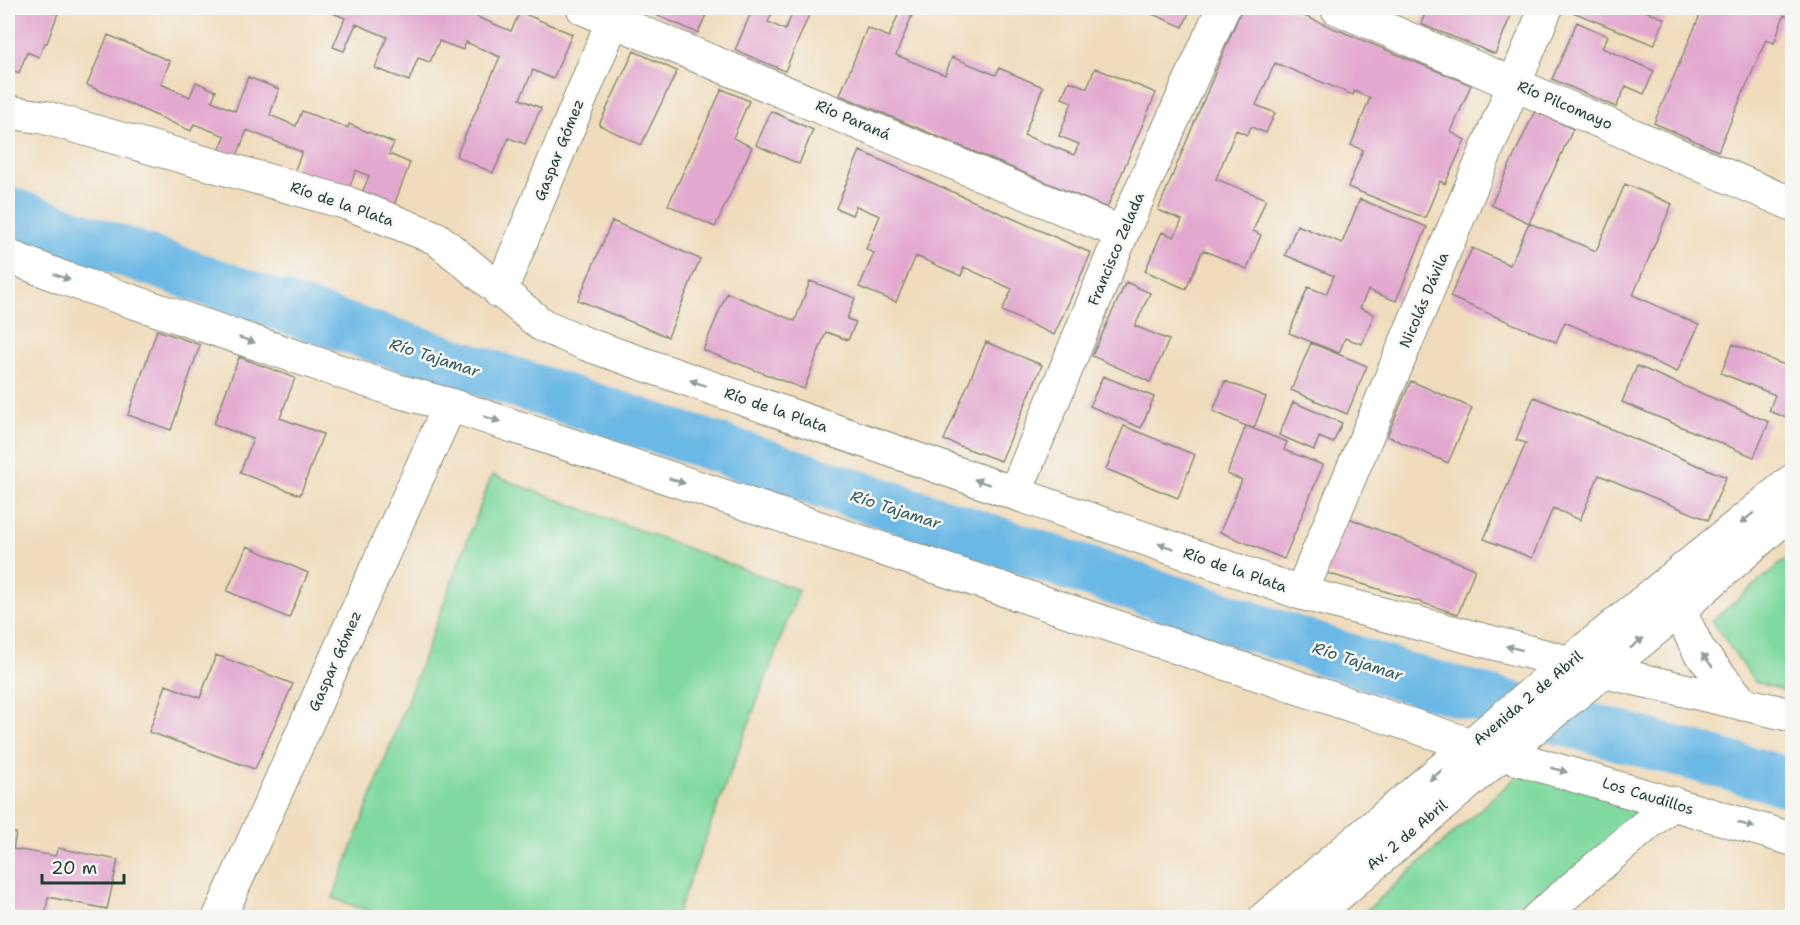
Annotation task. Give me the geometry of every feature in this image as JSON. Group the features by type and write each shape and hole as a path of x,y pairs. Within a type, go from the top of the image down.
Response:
{"street":[{"name":"Francisco Zelada","path":"1015,494 1122,233 1223,8"},
{"name":"Río Pilcomayo","path":"1337,8 1792,204"},
{"name":"Nicolás Dávila","path":"1301,593 1546,8"},
{"name":"Río Paraná","path":"605,12 1122,233"},
{"name":"Gaspar Gómez","path":"500,292 605,12"},
{"name":"Río de la Plata","path":"8,112 43,117 347,203 436,238 542,325 586,344 1301,593 1565,679"},
{"name":"Los Caudillos","path":"8,256 66,279 398,391 450,405 1485,745 1792,839"},
{"name":"Gaspar Gómez","path":"219,918 450,405"},
{"name":"Avenida 2 de Abril","path":"1265,918 1565,679 1792,482"},
{"name":"Avenida 2 de Abril","path":"1565,679 1602,671 1679,610 1792,511"},
{"path":"1679,610 1699,651 1743,704"},
{"path":"1602,671 1792,715"},
{"name":"Av. 2 de Abril","path":"1311,918 1485,745"},
{"path":"1538,918 1672,804"}],"green space":[{"path":"492,475 799,590 676,917 384,917 333,898"},
{"path":"1792,554 1792,693 1755,682 1712,621"},
{"path":"1525,769 1653,809 1526,917 1358,918"}],"building":[{"path":"8,8 60,8 47,43 39,57 27,52 19,73 8,68"},
{"path":"320,8 481,8 477,17 511,31 520,12 572,34 553,79 533,70 520,99 541,108 525,144 509,138 493,173 456,156 500,57 466,42 463,50 439,41 430,62 418,58 409,81 375,68 387,37 356,24 344,51 333,47 345,18"},
{"path":"654,8 709,8 698,33 651,13"},
{"path":"753,8 775,8 768,22 785,30 795,8 812,8 785,71 735,50"},
{"path":"901,8 915,8 896,55 945,75 952,57 996,75 999,68 1043,87 1024,135 1074,155 1079,144 1059,136 1072,102 1062,98 1069,81 1087,88 1095,68 1156,93 1107,208 840,95 867,28 889,37"},
{"path":"1138,8 1191,8 1183,27"},
{"path":"1242,8 1285,8 1471,85 1451,132 1465,140 1445,184 1440,181 1425,218 1348,187 1363,150 1351,145 1370,98 1354,91 1353,95 1275,63 1256,105 1275,113 1266,133 1251,127 1247,135 1236,130 1216,179 1266,199 1253,231 1261,235 1247,269 1203,250 1186,289 1145,271 1162,232 1174,237 1182,220 1158,210"},
{"path":"1427,8 1514,8 1495,54 1421,24"},
{"path":"1563,8 1638,8 1665,19 1654,45"},
{"path":"1703,8 1792,8 1792,19 1784,15 1774,43 1766,40 1718,151 1654,123"},
{"path":"1577,22 1608,36 1602,48 1654,71 1644,94 1626,86 1616,107 1552,79"},
{"path":"108,35 170,61 161,84 190,97 196,82 216,91 212,101 235,111 248,77 279,89 270,115 296,126 302,111 348,128 349,124 394,143 389,154 410,163 394,205 361,195 369,176 356,170 348,191 294,172 302,152 247,130 237,156 220,149 225,136 194,124 191,131 87,85"},
{"path":"634,51 677,71 641,145 599,125"},
{"path":"722,89 749,101 733,138 752,147 715,227 668,205"},
{"path":"771,111 813,130 799,164 756,145"},
{"path":"1535,111 1573,129 1529,223 1491,205"},
{"path":"860,151 1091,253 1054,335 1002,311 1012,289 964,267 961,276 916,256 896,302 859,287 874,253 866,249 880,216 856,206 852,215 836,208"},
{"path":"1625,184 1672,204 1633,295 1699,325 1677,372 1565,322 1556,342 1450,297 1472,248 1510,265 1529,223 1596,251"},
{"path":"1360,199 1427,227 1396,301 1368,290 1360,308 1374,314 1362,344 1345,338 1339,353 1289,333 1308,287 1326,294 1334,276 1285,255 1297,225 1342,243"},
{"path":"612,221 700,259 668,337 578,300"},
{"path":"810,281 855,298 847,319 856,322 848,340 826,332 804,389 703,350 727,293 795,321"},
{"path":"1126,282 1150,293 1135,326 1169,340 1150,382 1092,356"},
{"path":"157,330 200,345 171,430 128,415"},
{"path":"986,342 1042,365 1001,461 944,440"},
{"path":"1311,343 1367,366 1347,414 1291,390"},
{"path":"1733,344 1792,368 1792,420 1769,411 1775,395 1721,373"},
{"path":"239,357 295,378 280,418 323,434 300,495 240,473 253,439 214,424"},
{"path":"1637,366 1769,422 1754,457 1622,402"},
{"path":"1103,376 1154,397 1141,428 1090,406"},
{"path":"1225,381 1266,397 1254,428 1213,411"},
{"path":"1411,381 1472,408 1448,463 1387,436"},
{"path":"1534,397 1726,477 1708,520 1599,475 1580,520 1553,508 1532,558 1484,539 1526,443 1516,440"},
{"path":"1293,402 1342,423 1333,443 1319,437 1314,450 1279,435"},
{"path":"1124,426 1195,455 1178,498 1106,469"},
{"path":"1246,426 1287,442 1284,450 1323,465 1284,559 1220,532 1242,480 1227,474"},
{"path":"1349,518 1475,569 1458,614 1324,572"},
{"path":"247,546 308,573 289,618 227,591"},
{"path":"216,655 293,684 255,769 149,732 166,685 200,698"},
{"path":"8,831 16,833 13,849 55,856 58,848 118,860 107,909 48,897 45,918 8,911"},
{"path":"132,914 147,916 147,918 131,918"}],"waterway":[{"name":"Río Tajamar","path":"8,211 294,311 721,449 1401,676 1792,783"}]}
